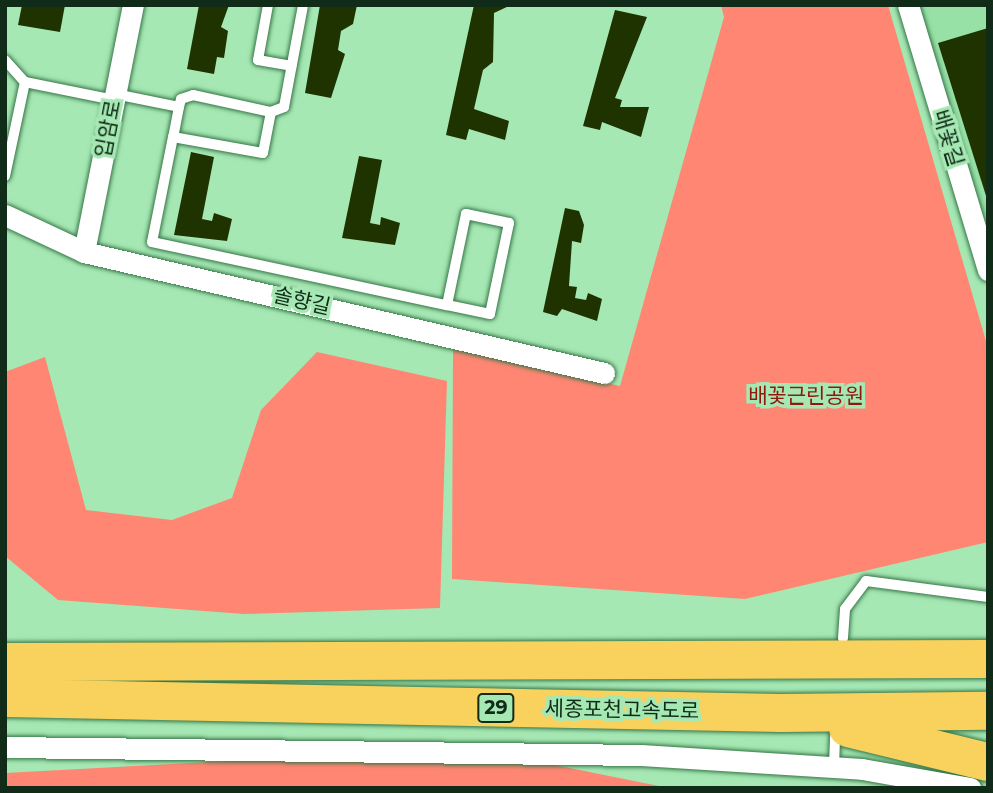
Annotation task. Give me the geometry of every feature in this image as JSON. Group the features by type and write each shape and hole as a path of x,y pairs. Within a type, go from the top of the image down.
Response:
{"highway":[{"path":"848,650 988,636"},
{"name":"29","path":"5,662 848,650 988,659"},
{"name":"세종포천고속도로","path":"5,698 781,713 988,711"},
{"path":"781,713 988,762"}],"street":[{"name":"입암로","path":"84,252 133,5"},
{"name":"배꽃길","path":"908,5 988,270"},
{"name":"솔향길","path":"5,215 84,252 604,373"},
{"path":"5,747 641,755 834,767 970,788"}],"lane":[{"path":"268,5 258,60 290,66"},
{"path":"303,5 284,107 271,111 193,95 181,99 152,242 490,314 509,223 466,214 447,304"},
{"path":"5,60 25,82 179,107"},
{"path":"5,176 25,82"},
{"path":"173,137 263,153 271,111"},
{"path":"848,650 845,609 866,582 988,597"},
{"path":"834,767 835,737"}],"shaded area":[{"path":"916,5 988,5 988,241"}],"green space":[{"name":"배꽃근린공원","path":"721,5 888,5 988,348 988,542 745,599 452,579 453,348 620,386 724,17"},
{"path":"317,352 447,381 440,608 244,614 58,600 5,556 5,372 45,357 86,510 172,520 232,498 261,410"},
{"path":"470,748 669,788 5,788 5,773"}],"building":[{"path":"22,5 65,5 60,32 18,25"},
{"path":"199,5 229,5 221,27 228,31 224,58 217,57 214,74 187,69"},
{"path":"320,5 357,5 353,24 341,31 338,50 345,54 331,98 305,93"},
{"path":"474,5 511,5 494,13 493,62 483,70 474,109 509,121 505,140 469,129 466,140 446,135"},
{"path":"615,10 647,17 615,98 622,100 620,107 649,107 641,137 602,122 600,130 583,126"},
{"path":"988,28 988,199 987,199 938,43"},
{"path":"191,152 214,157 202,219 212,221 214,213 232,219 227,241 174,235"},
{"path":"359,156 382,160 370,223 380,225 381,217 400,223 395,245 342,238"},
{"path":"565,208 579,211 584,225 581,243 572,241 569,286 577,287 575,298 586,300 588,293 602,299 597,321 562,309 557,316 543,312"}]}
